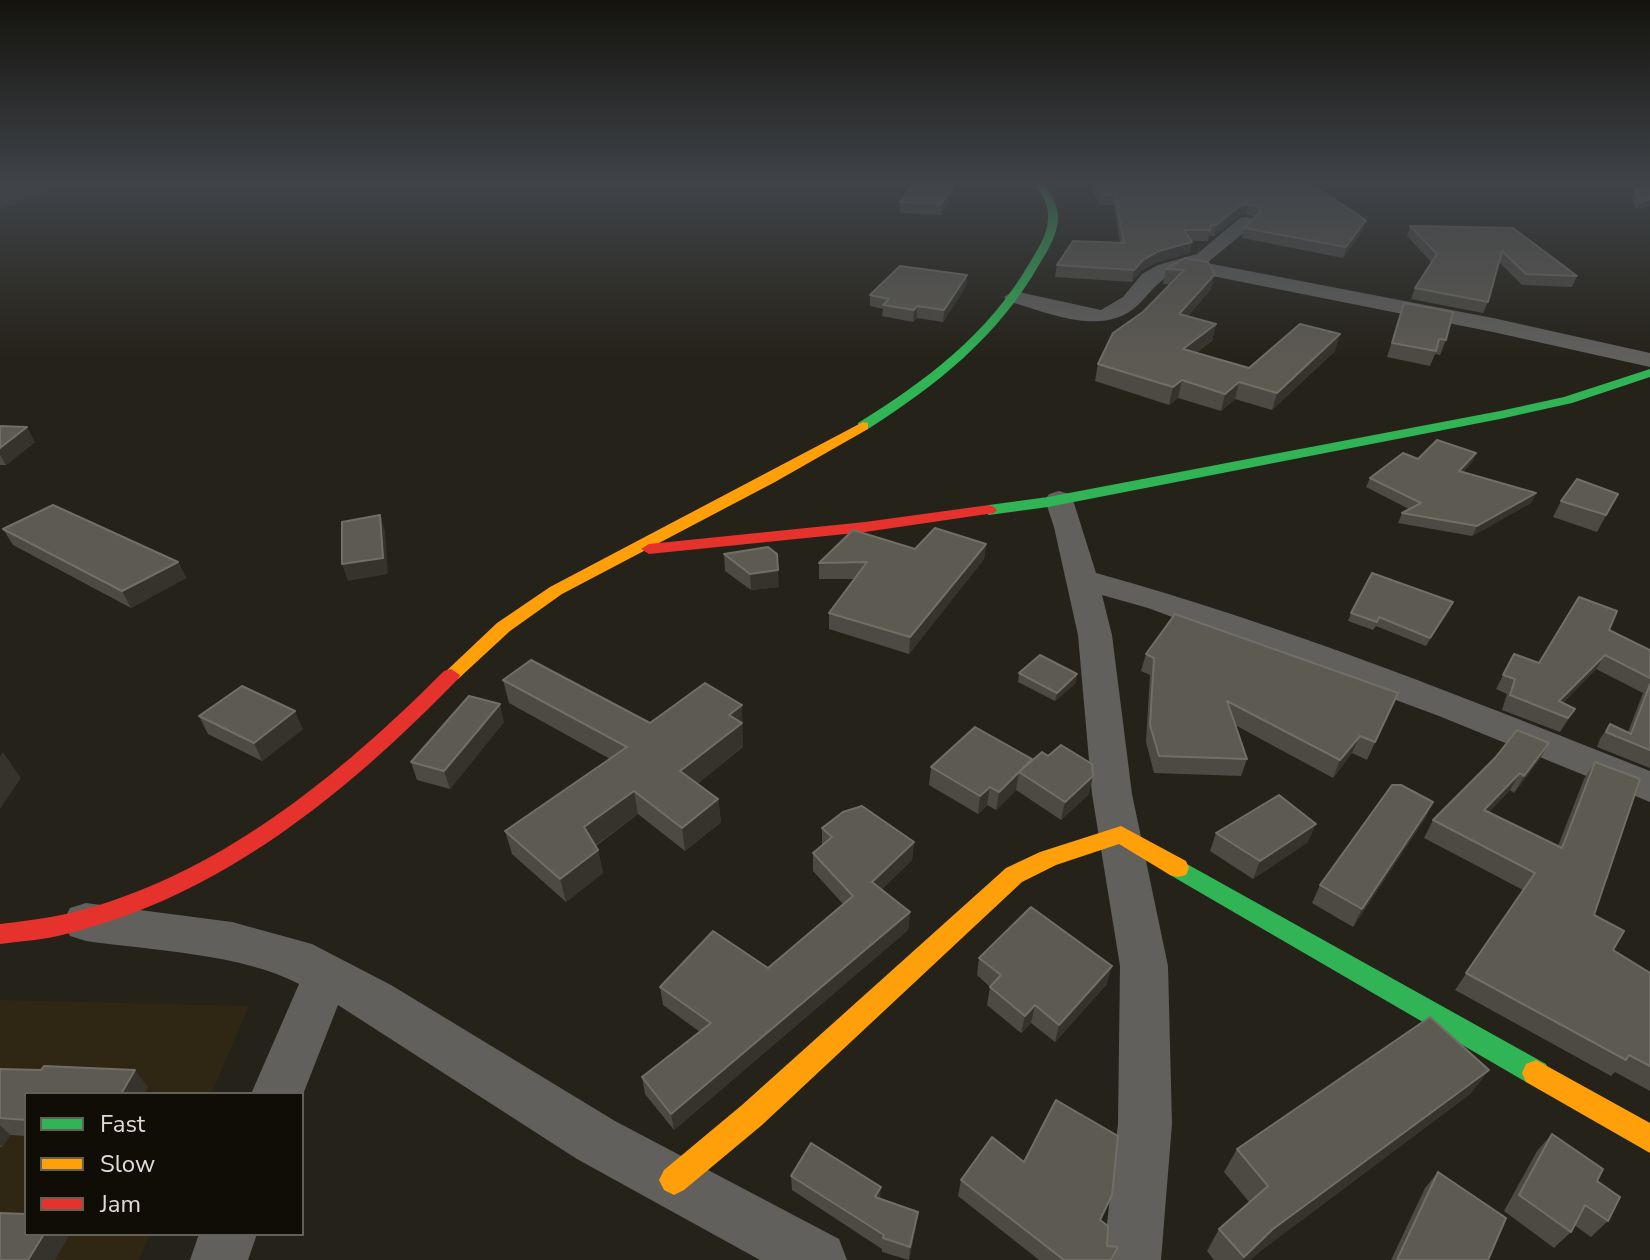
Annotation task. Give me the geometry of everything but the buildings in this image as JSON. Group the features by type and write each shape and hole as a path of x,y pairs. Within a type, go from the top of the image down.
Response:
{"street":[{"path":"0,934 78,921 158,892 247,846 314,799 385,743 494,633 530,604 572,578 791,468 937,378 982,338 1014,297 1046,243"},
{"path":"1014,297 1091,316 1106,316 1130,301 1149,278 1160,271 1204,258 1222,243"},
{"path":"1185,265 1493,325 1650,360"},
{"path":"627,551 879,526 1059,500 1500,415 1567,400 1650,373"},
{"path":"1059,500 1095,635 1112,794 1144,966 1145,1124 1132,1260"},
{"path":"1082,579 1146,596 1452,707 1650,787"},
{"path":"674,1180 752,1115 1014,875 1048,858 1121,835 1650,1139"},
{"path":"78,921 159,930 261,947 295,958 327,974 547,1111 818,1260"},
{"path":"278,1092 327,974"},
{"path":"219,1260 227,1236"}],"shaded area":[{"path":"0,1000 249,1006 212,1092 24,1092 24,1236 149,1236 139,1260 0,1260"}],"traffic: fast":[{"path":"863,426 913,394 979,338 1016,293 1046,243"},
{"path":"989,510 1048,502 1500,415 1567,400 1650,373"},
{"path":"1178,868 1536,1073"}],"traffic: slow":[{"path":"451,675 503,627 556,591 770,479 863,426"},
{"path":"674,1180 752,1115 1014,875 1048,858 1121,835 1178,868"},
{"path":"1536,1073 1650,1139"}],"traffic: jam":[{"path":"649,549 865,527 989,510"},
{"path":"0,934 69,924 132,903 184,881 233,854 281,824 370,754 451,675"}]}
